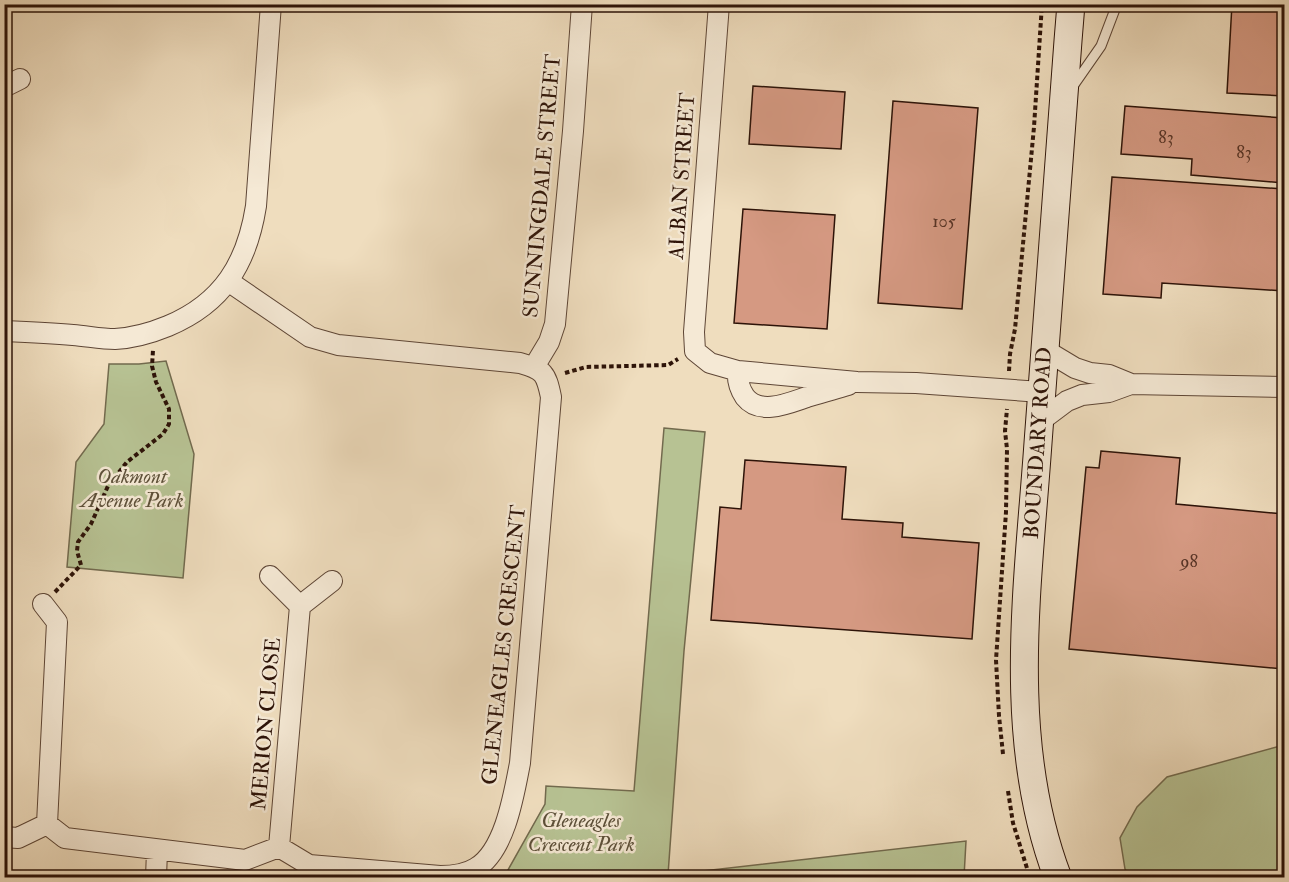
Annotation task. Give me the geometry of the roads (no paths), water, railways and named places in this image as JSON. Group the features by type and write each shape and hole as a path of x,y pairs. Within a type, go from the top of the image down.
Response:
{"main road":[{"name":"BOUNDARY ROAD","path":"1058,878 1035,794 1028,745 1025,625 1071,4"}],"street":[{"path":"4,331 114,339 137,336 154,332 180,320 207,302 228,281 244,252 252,230 256,206 271,4"},
{"name":"SUNNINGDALE STREET","path":"540,372 555,324 582,4"},
{"name":"ALBAN STREET","path":"719,4 694,332 695,351 710,363 738,370"},
{"path":"228,281 310,337 338,345 520,363 540,372"},
{"path":"1045,350 1075,368 1109,375 1131,384"},
{"path":"857,382 780,405 765,407 750,403 740,390 738,370 857,382 916,383 1041,392"},
{"name":"GLENEAGLES CRESCENT","path":"279,847 309,865 456,876 476,868 490,855 500,838 512,805 520,763 551,397 540,372"},
{"path":"1039,422 1067,401 1082,395 1109,392 1131,384 1284,387"},
{"path":"270,576 300,606 332,581"},
{"path":"44,604 57,622 47,824"},
{"name":"MERION CLOSE","path":"279,847 300,606"},
{"path":"47,824 65,838 245,860 279,847"},
{"path":"4,837 18,838 47,824"},
{"path":"156,878 158,850"}],"lane":[{"path":"1063,100 1101,46 1117,4"}],"park label":[{"name":"Oakmont Avenue Park","path":"132,488"},
{"name":"Gleneagles Crescent Park","path":"581,832"}]}
